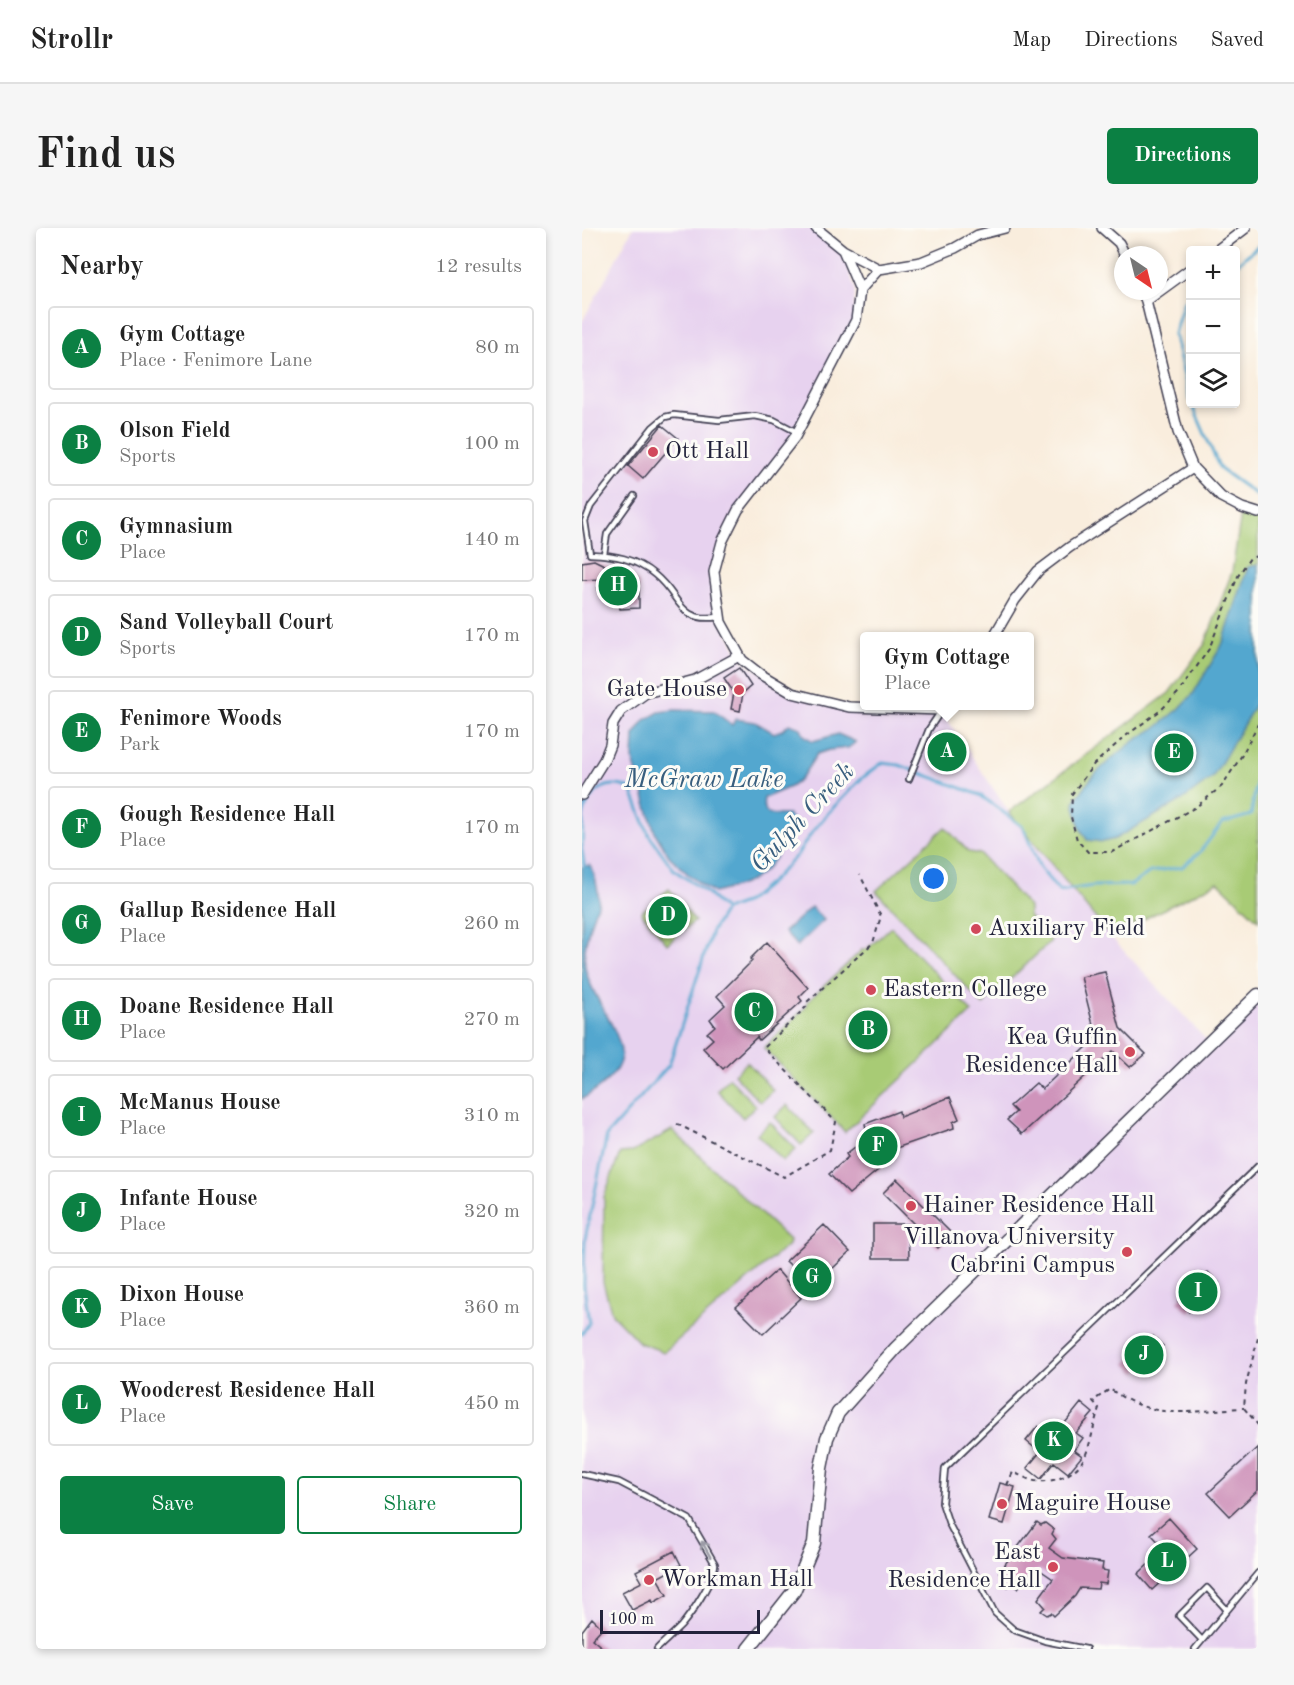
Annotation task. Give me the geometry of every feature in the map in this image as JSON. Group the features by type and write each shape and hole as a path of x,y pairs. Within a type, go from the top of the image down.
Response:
{"street":[{"path":"816,228 843,250 879,269 921,262 955,248 980,231 1005,228"},
{"path":"1222,246 1246,228"},
{"path":"1108,230 1120,246"},
{"path":"843,250 860,290 856,320 797,432 738,510 722,542 714,572 721,622 742,660 792,693 849,707 860,707"},
{"path":"860,290 879,269"},
{"path":"1186,273 1146,301 1179,432 1193,468 1221,496 1242,508 1258,513"},
{"path":"996,632 1015,600 1038,571 1070,547 1193,468"},
{"path":"582,795 604,760 610,745 613,724 621,711 646,693 695,680 740,656"},
{"path":"748,1649 794,1592 814,1543 820,1468 827,1438 838,1413 896,1348 1258,995"}],"lane":[{"path":"590,554 585,521 591,506 653,427 664,417 674,415 719,420 755,416 774,420 797,432"},
{"path":"604,554 607,534 634,496"},
{"path":"582,555 621,556 654,574 668,588 688,615 704,619 720,617"},
{"path":"909,779 929,729 943,710"},
{"path":"1086,1649 1045,1641 1014,1630 995,1613 949,1524 942,1503 945,1468 1258,1166"},
{"path":"582,1474 619,1482 689,1519 715,1564 715,1571 681,1626 657,1649"},
{"path":"1195,1649 1258,1573"},
{"path":"1202,1641 1179,1616 1207,1588 1227,1610"}],"path":[{"path":"1258,556 1250,558 1238,576 1209,649 1179,692 1161,710 1126,735 1094,764 1072,794 1071,817 1077,840 1088,852 1112,852 1196,807 1222,786 1258,724"},
{"path":"676,1124 784,1176 830,1150 836,1122 764,1048 807,1006 807,1002 873,943 881,916 860,875"},
{"path":"1258,1338 1246,1384 1244,1408 1258,1425"},
{"path":"1007,1485 1013,1472 1033,1481 1046,1481 1077,1470 1086,1455 1100,1408 1092,1401 1110,1389 1131,1402 1163,1412 1205,1412 1244,1408"}],"shaded area":[{"name":"Eastern College","path":"633,228 816,228 843,250 855,289 853,325 795,437 738,510 714,572 721,622 742,660 792,693 849,707 860,707 860,710 941,710 1009,812 1110,936 1209,1043 1258,996 1258,1649 582,1649 582,322"}],"green space":[{"path":"1242,508 1258,513 1258,920 1218,882 1110,936 1009,812 1169,693 1205,644 1232,572"},
{"name":"Auxiliary Field","path":"945,827 969,852 980,854 1029,907 1029,916 1051,941 983,1005 876,891"},
{"path":"669,889 695,921 667,944 641,912"},
{"path":"891,927 972,1012 845,1132 764,1048 807,1006 807,1002 862,950 867,949"},
{"path":"747,1062 773,1090 760,1102 734,1074"},
{"path":"729,1078 756,1106 743,1118 717,1090"},
{"path":"787,1105 814,1133 801,1145 775,1117"},
{"path":"770,1122 796,1149 783,1161 757,1134"},
{"path":"672,1130 789,1240 788,1245 664,1352 640,1343 612,1314 603,1282 604,1197 620,1153 633,1152"}],"water":[{"path":"1258,565 1258,700 1213,777 1182,800 1115,839 1103,842 1087,840 1080,828 1074,802 1092,777 1110,760 1157,727 1193,694 1222,645 1248,567"},
{"name":"McGraw Lake","path":"714,711 732,725 736,719 755,722 774,733 789,724 801,728 804,735 813,741 838,734 856,742 848,748 817,754 800,780 764,798 763,805 767,812 774,815 788,815 793,820 790,831 769,866 754,879 737,887 714,893 691,877 669,856 655,833 633,760 634,735 645,720 659,712"},
{"path":"590,865 597,885 598,906 586,942 586,971 617,1037 621,1056 620,1063 612,1075 600,1087 582,1099 582,867"},
{"path":"811,907 824,920 797,946 784,932"}],"building":[{"name":"Ott Hall","path":"662,425 678,438 643,479 628,466"},
{"path":"594,560 639,582 639,608 620,609 618,599 597,589 601,579 582,580 582,562"},
{"name":"Gate House","path":"739,668 751,686 743,693 740,711 731,709 734,693 724,678"},
{"path":"959,742 962,758 957,759 958,765 937,769 933,747"},
{"path":"767,942 808,988 799,997 802,1001 759,1040 757,1037 723,1069 703,1048 713,1039 707,1033 715,1026 710,1019 725,1005 717,996 752,961 750,959"},
{"name":"Kea Guffin Residence Hall","path":"1105,972 1120,1028 1146,1054 1130,1067 1113,1051 1022,1134 1007,1120 1016,1112 1010,1106 1036,1083 1042,1089 1096,1037 1081,977"},
{"path":"950,1097 959,1119 953,1122 954,1128 896,1148 896,1152 876,1158 883,1166 849,1194 829,1174 848,1157 846,1154 859,1144 870,1148 865,1124 899,1111 900,1117"},
{"path":"897,1179 953,1235 938,1248 883,1193"},
{"path":"873,1224 908,1224 909,1258 873,1258"},
{"path":"824,1225 850,1252 813,1287 786,1261"},
{"path":"777,1270 801,1298 763,1334 736,1307"},
{"path":"1208,1272 1219,1283 1189,1312 1178,1301"},
{"path":"1153,1336 1163,1346 1136,1373 1126,1364"},
{"path":"1081,1403 1093,1413 1076,1433 1083,1438 1074,1450 1082,1456 1068,1473 1054,1462 1041,1479 1027,1468 1040,1452 1026,1441 1038,1426 1053,1438"},
{"path":"1258,1447 1258,1490 1230,1516 1208,1493"},
{"name":"Maguire House","path":"1000,1483 1015,1487 1004,1524 989,1520"},
{"path":"1169,1518 1197,1549 1152,1590 1138,1574 1165,1549 1151,1534"},
{"name":"East Residence Hall","path":"1037,1522 1041,1525 1045,1523 1054,1530 1052,1534 1056,1539 1049,1548 1063,1558 1103,1563 1102,1570 1108,1571 1106,1584 1099,1583 1098,1589 1080,1588 1054,1616 1041,1611 1045,1607 1038,1599 1053,1579 1040,1570 1031,1573 1018,1588 1011,1583 1008,1587 1001,1582 1004,1576 999,1572"},
{"name":"Workman Hall","path":"674,1551 681,1565 657,1578 667,1595 653,1603 652,1600 632,1610 622,1592 642,1582 636,1571"},
{"path":"592,1618 602,1628 592,1639 604,1649 582,1649 582,1631"}],"waterway":[{"name":"Gulph Creek","path":"1240,262 1258,246"},
{"name":"Gulph Creek","path":"1186,300 1174,334 1186,384"},
{"name":"Gulph Creek","path":"1194,408 1220,469 1258,496"},
{"name":"Gulph Creek","path":"582,1334 589,1323 584,1286 585,1239 607,1135 669,1065 712,931 725,910 747,902 772,881 797,855 828,813 861,779 882,763 899,765 980,795 1023,827 1040,868 1059,891 1093,886 1131,885 1150,872 1182,867 1200,852 1222,823 1251,815 1258,773"},
{"path":"582,847 584,813 596,792 615,785 631,789 649,835 674,870 706,892 725,910"},
{"path":"582,850 585,870"}],"place":[{"name":"Ott Hall","path":"653,452"},
{"name":"Doane Residence Hall","path":"618,586"},
{"name":"Gate House","path":"739,690"},
{"name":"Gym Cottage","path":"947,752"},
{"name":"Fenimore Woods","path":"1174,753"},
{"name":"Sand Volleyball Court","path":"668,916"},
{"name":"Auxiliary Field","path":"976,929"},
{"name":"Eastern College","path":"871,990"},
{"name":"Gymnasium","path":"754,1012"},
{"name":"Olson Field","path":"868,1030"},
{"name":"Kea Guffin Residence Hall","path":"1130,1052"},
{"name":"Gough Residence Hall","path":"878,1146"},
{"name":"Hainer Residence Hall","path":"911,1206"},
{"name":"Villanova University Cabrini Campus","path":"1127,1252"},
{"name":"Gallup Residence Hall","path":"812,1278"},
{"name":"McManus House","path":"1198,1292"},
{"name":"Infante House","path":"1144,1355"},
{"name":"Dixon House","path":"1054,1441"},
{"name":"Maguire House","path":"1002,1504"},
{"name":"Woodcrest Residence Hall","path":"1167,1562"},
{"name":"East Residence Hall","path":"1053,1567"},
{"name":"Workman Hall","path":"649,1580"}]}
